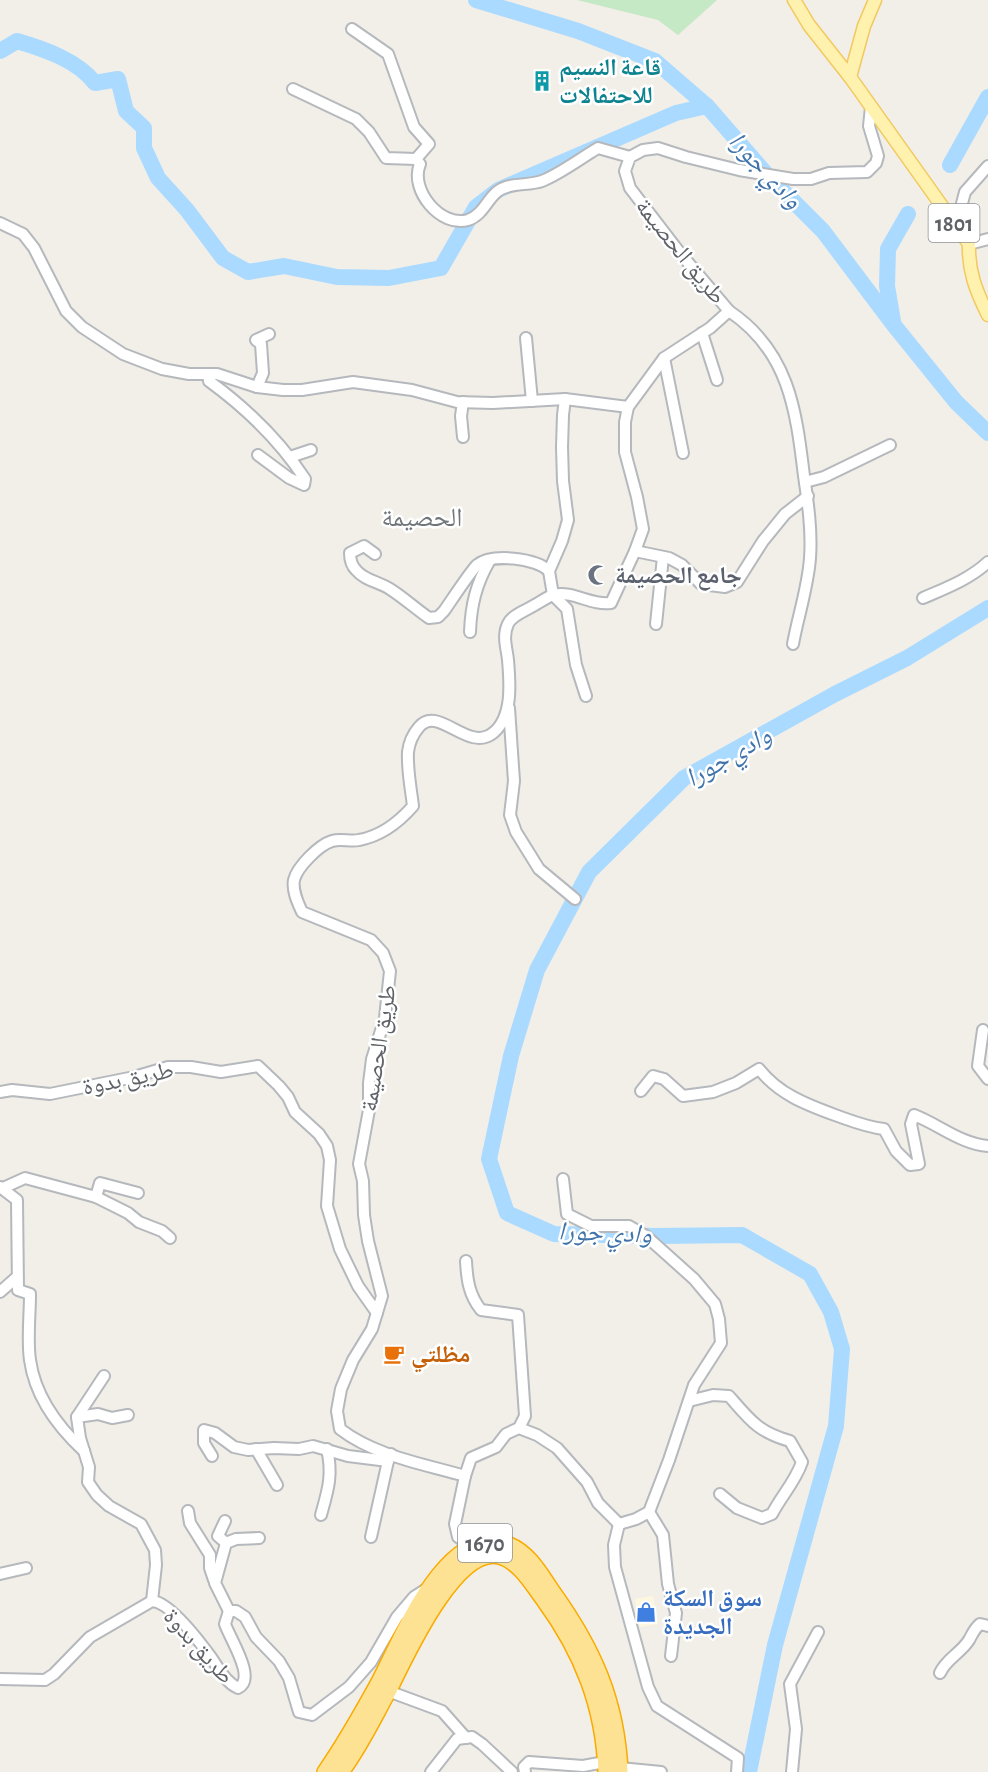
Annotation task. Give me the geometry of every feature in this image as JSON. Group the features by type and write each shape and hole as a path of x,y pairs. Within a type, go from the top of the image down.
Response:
{"highway":[{"name":"1670","path":"325,1772 362,1713 428,1589 446,1568 471,1546 493,1542 508,1545 520,1551 537,1569 574,1622 604,1684 614,1717 613,1769"},
{"path":"471,1546 481,1558"},
{"name":"1670","path":"341,1772 349,1762 438,1599 461,1572 481,1558 491,1555 501,1556 520,1569 567,1634 587,1674 598,1707 613,1769"}],"main road":[{"name":"1801","path":"794,0 809,25 850,77 969,244 968,261 974,285 988,315"},
{"path":"850,77 864,26 875,0"}],"street":[{"path":"293,89 356,119 369,132 386,159 416,159 429,144 414,127 388,54 352,29"},
{"path":"416,159 420,164 417,172 424,200 446,216 455,220 464,220 480,213 498,190 524,183 541,182 598,148 630,157 643,150 658,148 686,157 768,176 811,179 829,173 867,172 876,163 878,156 869,126 871,108"},
{"name":"طريق الحصيمة","path":"628,407 664,358 702,333 729,311 680,253 630,188 625,171 630,157"},
{"path":"960,231 960,212 965,192 988,166"},
{"path":"0,224 23,234 34,248 66,311 82,327 123,354 162,369 189,374 217,374 257,387 283,390 302,390 353,382 412,390 463,402 565,399 628,407 625,422 625,452 637,497 642,529 635,551 611,603 600,605 570,595 553,596 514,617 507,625 505,644 508,660 514,781 510,815 516,832 539,868 575,900"},
{"path":"969,244 988,239"},
{"path":"729,311 755,331 766,344 782,373 796,412 808,496 810,557 793,644"},
{"path":"702,333 717,380"},
{"path":"257,387 263,373 261,344 256,339 269,334"},
{"path":"526,338 532,401"},
{"path":"664,358 683,453"},
{"path":"208,374 208,381 230,397 290,457 305,480 304,485 289,478 258,455"},
{"path":"565,399 562,447 568,520 549,571 553,596 567,609 576,664 586,696"},
{"path":"463,402 461,416 463,437"},
{"path":"805,482 824,477 890,445"},
{"path":"290,457 311,450"},
{"path":"635,551 663,556 682,565 701,584 725,587 737,582 763,541 785,514 808,496"},
{"path":"375,554 364,546 350,553 351,562 357,572 366,579 391,590 429,618 438,617 444,612 477,565 490,560 534,561 549,571"},
{"path":"656,624 663,556"},
{"path":"470,632 473,598 478,581 490,560"},
{"path":"923,598 953,585 988,562"},
{"name":"طريق الحصيمة","path":"465,1476 390,1457 355,1440 340,1429 338,1411 340,1389 353,1360 372,1329 382,1296 368,1241 364,1215 363,1181 359,1164 369,1110 372,1059 385,1018 390,971 383,953 371,940 302,912 295,896 294,880 306,860 324,844 345,839 358,840 400,822 413,806 408,750 413,734 422,723 436,720 464,734 478,738 492,734 509,708"},
{"path":"983,1030 978,1066 988,1079"},
{"name":"طريق بدوة","path":"0,1092 12,1090 50,1094 134,1077 168,1067 191,1067 222,1072 258,1066 279,1086 288,1097 295,1112 320,1134 327,1146 330,1160 327,1206 340,1249 358,1286 377,1313"},
{"path":"641,1091 652,1076 663,1079 683,1096 713,1092 736,1083 759,1069 768,1080 796,1100 866,1127 884,1129 896,1151 910,1165 919,1164 911,1124 914,1115 927,1120 943,1131 988,1146"},
{"path":"1,1188 25,1178 96,1197 128,1212 139,1222 162,1231 170,1238"},
{"path":"563,1179 567,1214 591,1226 630,1226 645,1236 694,1279 715,1304 719,1319 721,1343 694,1385 649,1512 620,1524"},
{"path":"96,1197 100,1183 138,1193"},
{"path":"1,1188 17,1200 18,1290 30,1294 30,1360 34,1379 52,1415 65,1434 84,1451"},
{"path":"466,1261 467,1281 472,1299 481,1310 518,1315 525,1416 519,1428 506,1434 496,1447 471,1458 455,1524 458,1537 471,1546"},
{"path":"0,1292 17,1277"},
{"path":"104,1376 77,1417 89,1467 88,1482 109,1506 141,1524 155,1550 156,1565 152,1600"},
{"path":"689,1401 713,1395 729,1396 755,1426 771,1436 790,1442 802,1462 797,1478 778,1502 772,1514 762,1518 737,1508 720,1494"},
{"path":"77,1417 98,1414 112,1418 128,1415"},
{"path":"519,1428 537,1435 557,1448 587,1482 598,1503 620,1524"},
{"path":"212,1456 204,1443 204,1430 215,1433 234,1447 299,1449 313,1446 348,1456 390,1457 371,1537"},
{"path":"256,1449 277,1485"},
{"path":"321,1515 329,1488 331,1467 327,1449"},
{"path":"188,1510 190,1523 210,1554 210,1568 229,1611"},
{"path":"649,1512 663,1535 668,1584 676,1613 671,1656"},
{"path":"225,1521 218,1536 226,1543"},
{"path":"620,1524 614,1545 615,1567 648,1687 657,1706 738,1758 737,1772"},
{"path":"226,1543 236,1539 259,1538"},
{"path":"215,1583 226,1543"},
{"path":"0,1574 26,1568"},
{"name":"طريق بدوة","path":"0,1679 45,1680 54,1674 90,1637 152,1600 158,1601 180,1620 232,1685 238,1688 242,1686 245,1676 244,1667 225,1624 229,1611 236,1611 245,1617 256,1637 279,1661 289,1678 299,1712 312,1715 349,1686 371,1662 397,1617 414,1598 428,1589"},
{"path":"940,1673 943,1666 969,1641 974,1629 980,1624 988,1626"},
{"path":"792,1772 796,1729 790,1684 818,1632"},
{"path":"388,1690 442,1712 466,1738"},
{"path":"431,1772 457,1739 472,1737 512,1772"},
{"path":"525,1772 524,1767 529,1762 661,1772"}],"shaded area":[{"name":"سوق السكة الجديدة","path":"653,1596 658,1624 640,1627 635,1599"}],"green space":[{"path":"577,0 717,0 678,35 658,20"}],"waterway":[{"name":"وادي جورا","path":"476,0 578,31 655,61 707,106 768,176 823,231 893,324 956,402 988,433"},
{"path":"0,51 17,41 70,62 95,83 118,79 126,111 144,128 144,148 158,178 187,210 223,258 248,272 284,266 337,277 389,278 441,268 476,207 498,190 676,113 707,106"},
{"path":"950,165 988,97"},
{"path":"893,321 887,286 888,249 908,214"},
{"name":"وادي جورا","path":"749,1772 775,1645 836,1426 842,1349 831,1312 810,1274 742,1235 554,1234 507,1213 489,1159 511,1056 537,970 589,872 684,778 835,694 907,658 988,608"}],"place":[{"name":"قاعة النسيم للاحتفالات","path":"542,81"},
{"name":"جامع الحصيمة","path":"598,575"},
{"name":"مظلتي","path":"394,1354"},
{"name":"سوق السكة الجديدة","path":"646,1612"}],"district":[{"name":"الحصيمة","path":"422,517"}]}
